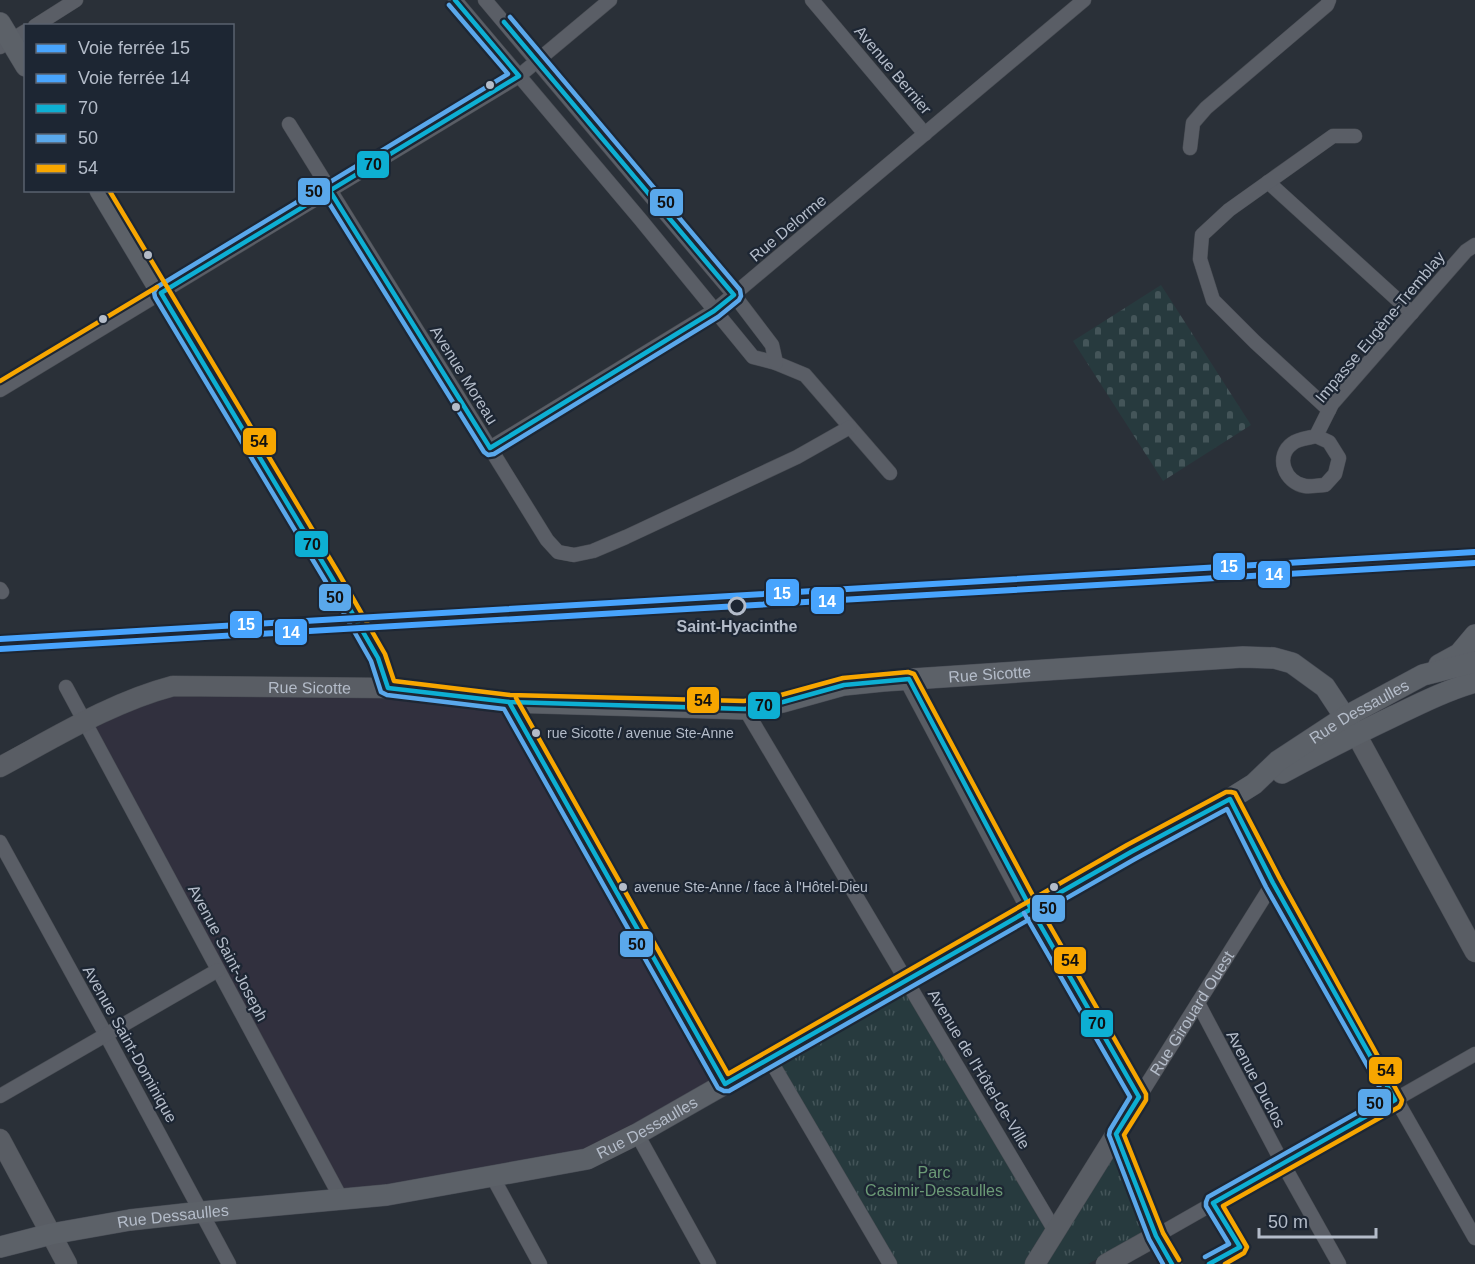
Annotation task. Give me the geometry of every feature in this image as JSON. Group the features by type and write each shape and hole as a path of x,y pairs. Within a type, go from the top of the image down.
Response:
{"main road":[{"path":"9,35 24,62"},
{"path":"101,192 332,578 378,658 388,688"},
{"path":"1424,675 1459,654 1475,635"},
{"name":"Rue Sicotte","path":"388,688 509,702 745,709 783,702 844,685 1220,658 1274,658 1292,663 1325,687 1351,725"},
{"name":"Rue Dessaulles","path":"1351,725 1424,675 1475,662"},
{"name":"Rue Dessaulles","path":"0,1247 51,1234 130,1220 387,1195 587,1159 637,1134 1131,852 1230,799 1254,784 1278,761 1351,725 1475,682"}],"street":[{"path":"38,24 76,0"},
{"path":"455,0 753,357 776,363 805,375 890,473"},
{"path":"485,0 734,295 772,345 776,363"},
{"path":"0,390 519,76 610,0"},
{"name":"Avenue Bernier","path":"812,0 926,134"},
{"name":"Rue Delorme","path":"490,448 714,311 1084,0"},
{"path":"1190,148 1193,123 1206,108 1327,5 1329,0"},
{"name":"Avenue Moreau","path":"289,124 547,540 558,552 574,555 593,551 626,537 797,457 850,427"},
{"path":"1329,410 1213,300 1200,259 1202,235 1229,210 1333,136 1355,136"},
{"path":"1268,182 1412,313"},
{"path":"640,219 658,205"},
{"name":"Impasse Eugène-Tremblay","path":"1316,436 1332,404 1466,251 1475,246"},
{"path":"909,679 1031,909 1139,1097"},
{"name":"Rue Sicotte","path":"0,767 85,722 150,693 173,686 388,688"},
{"name":"Avenue Saint-Joseph","path":"66,687 342,1200"},
{"path":"509,702 725,1084"},
{"name":"Avenue de l'Hôtel-de-Ville","path":"745,709 1055,1231"},
{"path":"1351,725 1475,952"},
{"path":"1230,799 1273,883 1475,1238"},
{"name":"Avenue Saint-Dominique","path":"0,842 230,1264"},
{"name":"Rue Girouard Ouest","path":"1035,1264 1273,883"},
{"path":"0,1096 218,970"},
{"name":"Avenue Duclos","path":"1198,1003 1339,1264"},
{"path":"1106,1264 1475,1054"},
{"path":"769,1058 890,1264"},
{"path":"637,1134 709,1264"},
{"path":"1116,1134 1156,1236 1172,1264"},
{"path":"0,1139 67,1264"},
{"path":"492,1176 540,1264"}],"shaded area":[{"path":"173,686 509,702 725,1084 587,1159 342,1200 85,722"}],"green space":[{"path":"1161,285 1251,425 1163,481 1073,341"},
{"name":"Parc Casimir-Dessaulles","path":"907,980 1055,1231 1035,1264 890,1264 769,1058"},
{"path":"1114,1149 1146,1232 1088,1264 1043,1264"}],"rail line":[{"name":"15","path":"0,639 1475,552"},
{"name":"14","path":"0,649 1475,563"}],"transit line":[{"name":"70","path":"455,0 519,76 161,293 378,658 388,688 509,702 745,709 783,702 844,685 909,679 1031,909 1139,1097 1116,1134 1156,1236 1172,1264"},
{"name":"50","path":"449,5 508,74 157,287 154,292 371,661 381,692 387,695 504,709 718,1088 724,1091 729,1091 1135,859 1227,809 1266,887 1385,1097 1208,1197 1206,1206 1229,1244 1205,1257"},
{"name":"50","path":"324,195 488,455 494,454 718,317 739,300 740,290 510,17"},
{"name":"70","path":"330,191 490,448 714,311 734,295 504,22"},
{"name":"54","path":"110,192 339,574 385,654 394,681 510,695 744,701 781,695 843,678 908,672 914,674 1038,905 1146,1094 1146,1100 1124,1135 1163,1233 1179,1260"},
{"name":"54","path":"0,381 157,287"},
{"name":"54","path":"516,698 728,1074 1127,845 1226,792 1235,793 1402,1100 1399,1107 1223,1206 1247,1247 1244,1253 1225,1264"},
{"name":"70","path":"509,702 725,1084 1131,852 1230,799 1273,883 1395,1100 1213,1203 1240,1247 1209,1264"},
{"name":"50","path":"1024,913 1130,1097 1109,1135 1149,1239 1163,1264"}],"place":[{"name":"Saint-Hyacinthe","path":"737,606"},
{"name":"rue Sicotte / avenue Ste-Anne","path":"536,733"},
{"name":"avenue Ste-Anne / face à l'Hôtel-Dieu","path":"623,887"}]}
